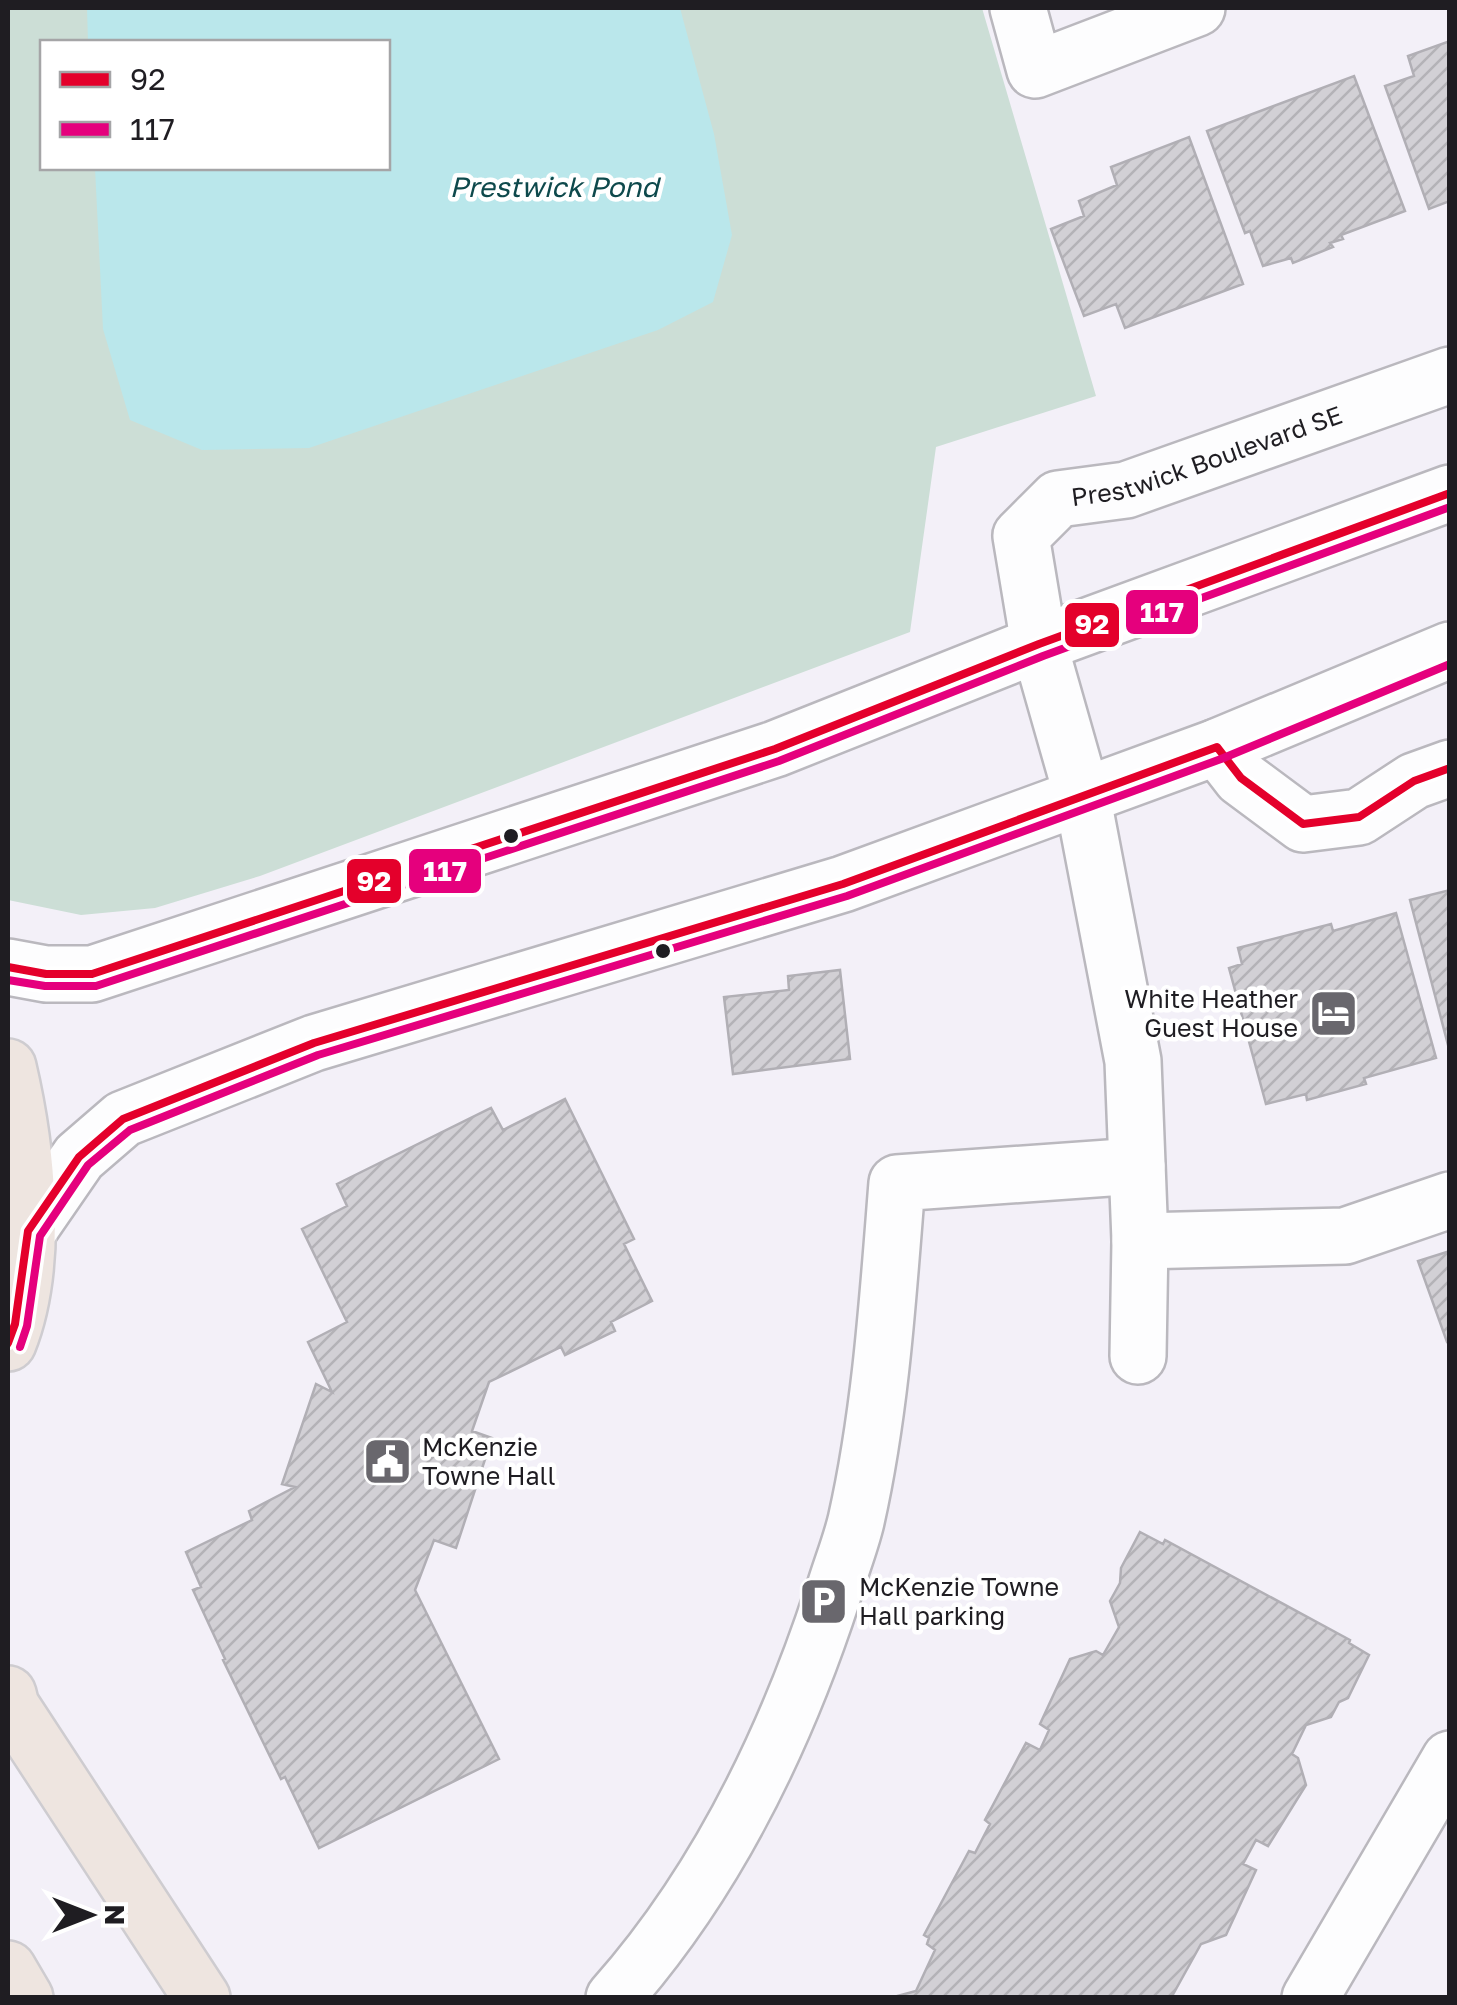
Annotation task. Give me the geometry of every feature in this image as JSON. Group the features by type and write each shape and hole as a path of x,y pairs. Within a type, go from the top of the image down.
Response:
{"main road":[{"path":"8,1067 20,1120 28,1231 15,1324 8,1343"},
{"path":"8,1694 11,1706 202,1998"},
{"path":"8,1969 25,1998"}],"street":[{"path":"1018,8 1035,70 1198,8"},
{"name":"Prestwick Boulevard SE","path":"1038,644 1021,536 1058,499 1126,490 1450,376"},
{"path":"8,967 46,974 92,974 775,750 1038,644 1450,493"},
{"path":"1038,644 1082,794 1133,1061 1140,1241 1138,1356"},
{"path":"28,1231 79,1158 123,1119 314,1043 842,884 1217,747 1450,650"},
{"path":"1217,747 1241,778 1303,824 1359,817 1414,781 1450,768"},
{"path":"614,1998 643,1965 732,1832 808,1669 855,1524 882,1368 897,1183 1136,1166"},
{"path":"1140,1241 1345,1236 1450,1200"},
{"path":"1310,1998 1450,1759"}],"shaded area":[{"path":"8,8 982,8 1096,396 936,447 910,632 260,876 155,908 81,915 8,900"}],"water":[{"name":"Prestwick Pond","path":"87,8 680,8 714,134 732,235 713,302 658,330 309,448 202,450 130,420 103,329 95,170 390,170 390,40 88,40"}],"building":[{"path":"1450,41 1450,201 1429,209 1385,86 1414,76 1408,56"},
{"path":"1354,76 1405,211 1341,235 1343,239 1330,243 1333,247 1293,263 1291,258 1263,266 1250,231 1245,233 1207,131"},
{"path":"1189,137 1243,284 1125,328 1116,304 1084,316 1051,229 1084,216 1079,201 1117,185 1111,167"},
{"path":"1450,890 1450,1044 1448,1045 1410,900"},
{"name":"White Heather Guest House","path":"1396,913 1436,1058 1364,1078 1366,1084 1307,1100 1306,1094 1266,1104 1229,968 1242,964 1238,948 1331,924 1333,931"},
{"path":"840,970 850,1059 733,1074 724,997 789,990 788,976"},
{"name":"McKenzie Towne Hall","path":"565,1099 634,1239 624,1244 652,1301 611,1322 615,1331 565,1355 561,1347 489,1382 472,1431 492,1438 456,1548 434,1540 415,1590 499,1759 319,1848 223,1660 193,1590 201,1587 186,1552 252,1520 249,1511 295,1487 282,1484 316,1384 332,1392 308,1342 347,1322 302,1229 347,1206 337,1184 491,1108 503,1130"},
{"path":"1450,1251 1450,1341 1447,1342 1418,1261"},
{"path":"1140,1532 1163,1544 1165,1540 1350,1640 1369,1655 1348,1698 1339,1702 1331,1717 1306,1725 1292,1754 1298,1758 1306,1785 1268,1846 1256,1840 1243,1864 1256,1870 1226,1935 1201,1944 1171,1998 890,1998 916,1991 935,1950 924,1935 969,1851 975,1853 990,1824 985,1820 1026,1743 1040,1750 1049,1730 1040,1724 1070,1659 1096,1651 1103,1655 1119,1627 1110,1601 1120,1583 1121,1568"}],"transit line":[{"name":"92","path":"8,967 46,974 92,974 775,749 1039,644 1450,493"},
{"name":"117","path":"8,980 45,986 96,986 779,761 1043,656 1450,507"},
{"name":"117","path":"20,1347 27,1326 40,1236 88,1165 130,1130 318,1055 847,896 1221,759 1450,664"},
{"name":"92","path":"8,1343 15,1324 28,1231 79,1157 123,1119 314,1043 843,884 1217,747 1241,778 1303,824 1359,817 1414,781 1450,768"}],"place":[{"name":"White Heather Guest House","path":"1333,1013"},
{"name":"McKenzie Towne Hall","path":"387,1461"},
{"name":"McKenzie Towne Hall parking","path":"824,1601"}]}
